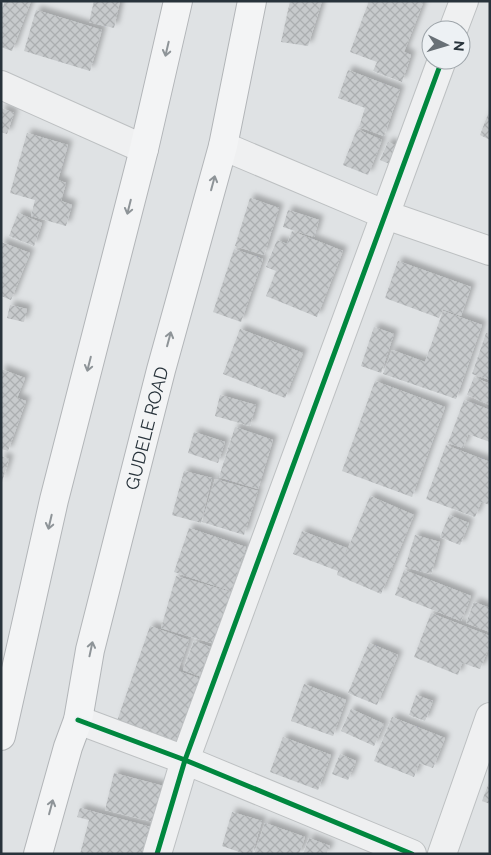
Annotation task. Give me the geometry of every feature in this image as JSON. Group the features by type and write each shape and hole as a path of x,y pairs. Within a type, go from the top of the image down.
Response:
{"highway":[{"path":"2,727 54,500 144,149 178,1"},
{"name":"GUDELE ROAD","path":"38,854 68,747 78,720 92,640 161,370 222,146 252,1"}],"street":[{"path":"457,20 464,1"},
{"path":"158,854 185,760 438,70"},
{"path":"1,85 144,149"},
{"path":"222,146 386,215 490,251"},
{"path":"442,854 490,717"},
{"path":"78,720 185,760 412,854"}],"building":[{"path":"5,1 31,1 12,51 1,47 1,11"},
{"path":"94,1 120,1 114,28 89,22"},
{"path":"290,1 322,1 308,46 281,42"},
{"path":"369,1 419,1 423,3 404,52 411,55 402,82 373,71 377,62 350,52"},
{"path":"36,10 102,30 90,71 24,51"},
{"path":"348,70 400,90 384,136 359,127 365,108 338,98"},
{"path":"1,108 14,113 7,134 1,132"},
{"path":"488,114 490,115 490,140 480,135"},
{"path":"357,129 382,140 368,175 343,165"},
{"path":"27,133 68,145 58,180 66,183 61,201 72,205 66,226 31,216 35,200 10,193"},
{"path":"388,142 401,148 394,166 380,160"},
{"path":"250,198 279,208 264,255 235,246"},
{"path":"288,210 319,220 314,237 283,227"},
{"path":"18,213 42,223 34,246 9,236"},
{"path":"292,231 343,251 317,317 266,296 276,271 266,267 277,240 287,244"},
{"path":"1,242 30,253 11,300 1,296"},
{"path":"234,249 263,259 241,322 213,312"},
{"path":"398,261 471,287 461,316 443,309 439,318 385,298"},
{"path":"10,305 27,309 24,322 7,318"},
{"path":"443,311 482,325 456,399 383,374 392,350 425,362"},
{"path":"374,327 394,334 381,373 361,366"},
{"path":"240,329 303,353 285,398 223,374"},
{"path":"486,333 490,334 490,380 472,374"},
{"path":"1,369 25,378 17,398 26,401 8,451 1,449"},
{"path":"474,377 490,384 490,405 467,395"},
{"path":"375,381 445,407 412,497 342,471"},
{"path":"220,395 256,405 250,426 215,416"},
{"path":"464,400 490,410 490,442 468,434 463,448 448,443"},
{"path":"235,427 273,440 258,489 219,477"},
{"path":"194,432 225,442 218,463 188,453"},
{"path":"446,445 490,462 490,505 481,502 475,517 426,499"},
{"path":"1,456 9,459 2,482 1,482"},
{"path":"184,471 212,478 201,523 172,515"},
{"path":"215,479 258,491 244,535 202,522"},
{"path":"370,496 414,515 381,594 337,575 338,571 293,554 302,531 347,548 343,560"},
{"path":"449,515 469,523 460,545 440,537"},
{"path":"189,528 246,547 231,591 174,572"},
{"path":"415,535 440,542 431,574 405,567"},
{"path":"404,570 471,596 461,621 395,595"},
{"path":"176,576 231,592 215,644 161,628"},
{"path":"474,602 490,608 490,632 466,623"},
{"path":"431,613 490,636 490,645 480,669 462,663 458,675 414,657"},
{"path":"150,626 189,640 178,671 207,681 185,745 117,721"},
{"path":"194,641 219,650 207,679 183,670"},
{"path":"369,643 398,655 377,705 348,693"},
{"path":"304,684 346,700 333,736 291,721"},
{"path":"416,695 433,701 425,721 409,715"},
{"path":"351,709 384,724 374,746 341,731"},
{"path":"392,717 445,738 433,768 419,763 414,777 374,761"},
{"path":"283,737 331,755 318,790 270,772"},
{"path":"340,754 356,761 348,780 332,774"},
{"path":"114,773 171,788 162,824 105,810"},
{"path":"490,780 490,804 482,801"},
{"path":"80,808 158,829 151,854 80,854 89,820 77,817"},
{"path":"232,812 262,821 252,854 245,854 222,846"},
{"path":"265,823 305,837 299,854 254,854"},
{"path":"309,838 330,846 326,854 303,854"}],"cycle path":[{"path":"157,854 185,760 438,70"},
{"path":"78,720 185,760 412,854"}]}
